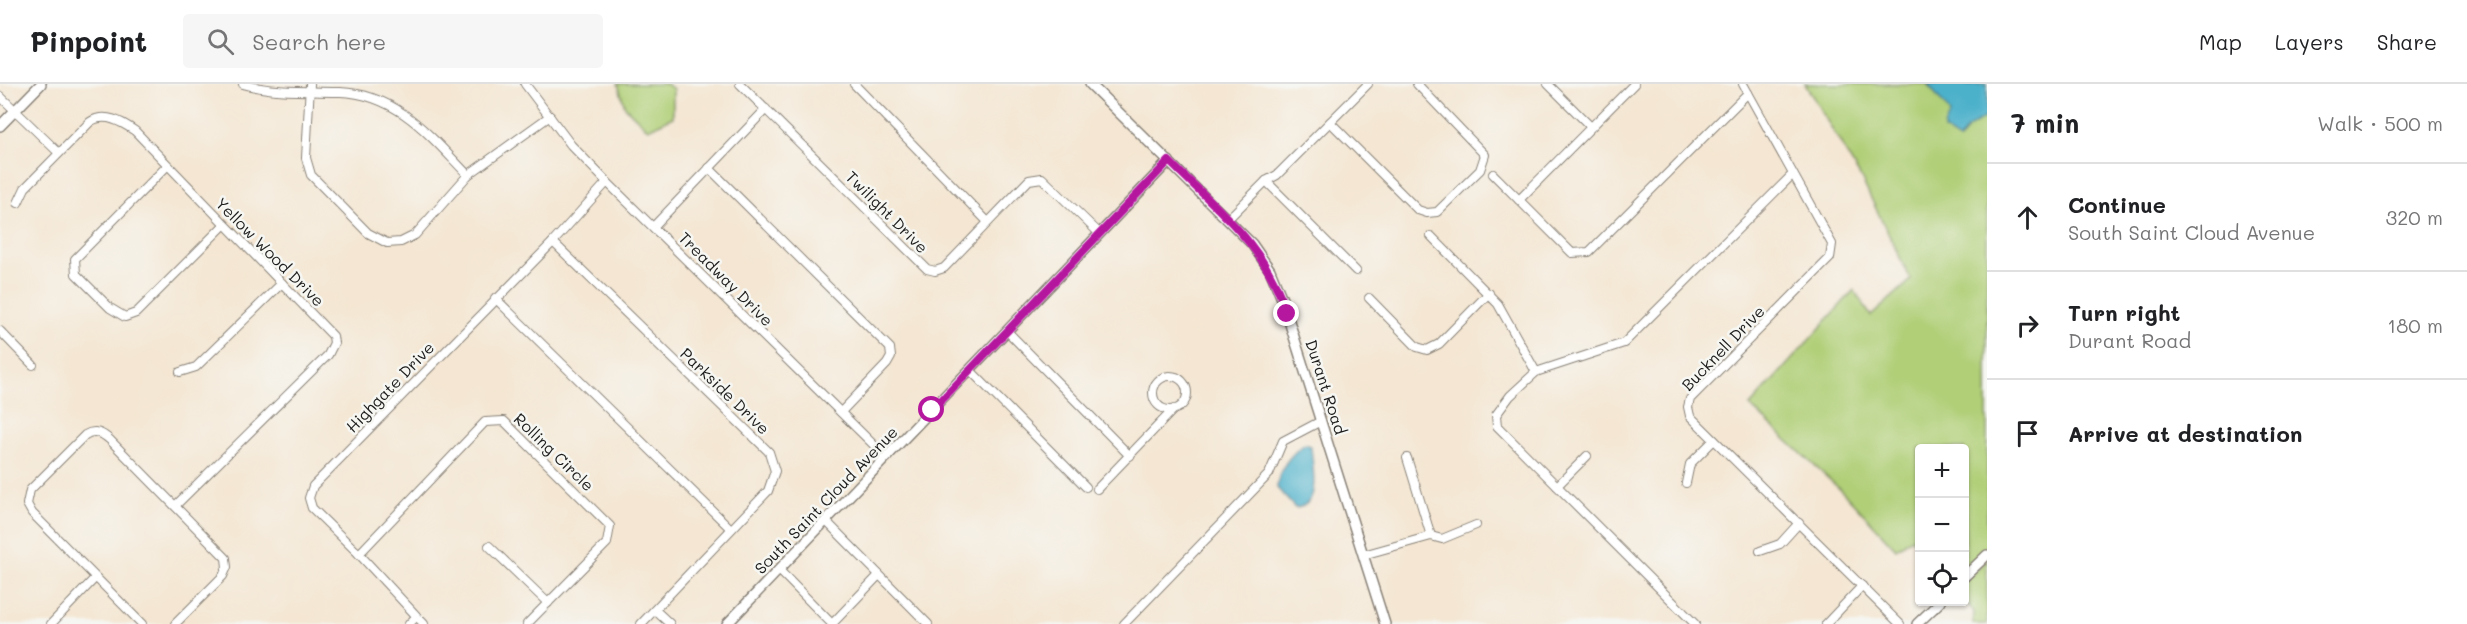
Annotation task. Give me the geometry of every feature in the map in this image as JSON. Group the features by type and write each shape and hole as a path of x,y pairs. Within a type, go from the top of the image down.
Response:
{"street":[{"path":"0,126 41,84"},
{"path":"243,84 310,88 374,98 409,115 468,175"},
{"name":"Treadway Drive","path":"525,84 572,145 607,182 887,458"},
{"name":"Twilight Drive","path":"740,84 927,269 935,272 944,268 1029,180 1042,178 1099,233"},
{"path":"854,84 988,222"},
{"name":"Durant Road","path":"1090,84 1228,219 1251,244 1270,270 1282,299 1385,624"},
{"path":"1228,219 1266,181 1277,176 1368,84"},
{"path":"1330,122 1418,210 1427,213 1437,212 1480,170 1485,155 1417,84"},
{"path":"1548,84 1591,128"},
{"path":"1519,200 1634,84"},
{"name":"Bucknell Drive","path":"1743,84 1832,244 1830,258 1690,399 1688,407 1690,416 1900,624"},
{"path":"310,88 306,158 311,175 377,240 392,244 410,238 468,175 550,116"},
{"path":"1493,174 1572,253 1589,252 1748,93"},
{"path":"0,96 59,153"},
{"path":"654,226 766,109"},
{"name":"Yellow Wood Drive","path":"18,202 26,188 90,122 112,118 135,131 224,225 330,331 334,339 333,347 175,506"},
{"name":"South Saint Cloud Avenue","path":"727,624 1169,161"},
{"path":"167,166 75,259 76,274 110,308 125,317 136,313 224,225"},
{"path":"709,168 890,348 891,357 887,364 841,412"},
{"path":"1695,624 1497,426 1496,412 1536,372 1623,343 1792,175"},
{"path":"1266,181 1356,271"},
{"name":"Highgate Drive","path":"424,624 359,554 312,508 309,498 313,486 495,298 553,242 607,182"},
{"path":"1431,236 1498,304 1536,372"},
{"name":"Parkside Drive","path":"553,242 769,452 775,471 768,491 655,610"},
{"path":"180,372 196,367 282,283"},
{"path":"1369,298 1417,347 1426,350 1439,344 1489,293"},
{"path":"495,298 731,529"},
{"path":"0,331 33,365"},
{"path":"1008,332 1130,456"},
{"path":"970,370 1086,487"},
{"path":"1097,489 1174,409 1185,401 1186,389 1180,380 1164,377 1156,383 1154,399 1161,407 1174,409"},
{"name":"Rolling Circle","path":"359,554 485,422 504,421 610,526 607,543 527,624"},
{"path":"1124,624 1269,474 1283,441 1321,421"},
{"path":"142,624 32,513 27,504 30,489 85,435 96,432 105,435 221,552 228,562 223,576 175,624"},
{"path":"1686,483 1690,464 1714,440"},
{"path":"1557,486 1587,456"},
{"path":"1407,458 1431,536"},
{"path":"826,521 928,624"},
{"path":"1761,551 1780,544 1799,523"},
{"path":"1363,555 1431,536 1442,539 1476,525"},
{"path":"489,546 548,603"},
{"path":"1969,573 1987,555"},
{"path":"779,570 832,624 879,575"},
{"path":"51,624 95,578"},
{"path":"1826,624 1862,586"},
{"path":"1917,624 1936,606"},
{"path":"642,624 655,610 669,624"},
{"path":"409,624 416,617"}],"green space":[{"path":"618,84 667,84 673,89 673,117 648,129 625,107"},
{"path":"1805,84 1987,84 1987,550 1969,568 1969,444 1915,444 1915,541 1912,538 1896,549 1845,494 1750,406 1854,290 1871,316 1911,280 1860,176"},
{"path":"1987,560 1987,624 1973,624 1974,612 1969,606 1969,577"}],"water":[{"path":"1928,84 1987,84 1987,116 1967,129 1959,140 1944,130 1950,115"},
{"path":"1305,444 1311,446 1314,474 1313,493 1304,506 1295,508 1277,488 1278,481 1286,463"}],"route":[{"path":"932,410 1169,161 1244,235 1258,252 1270,270 1287,314"}]}
